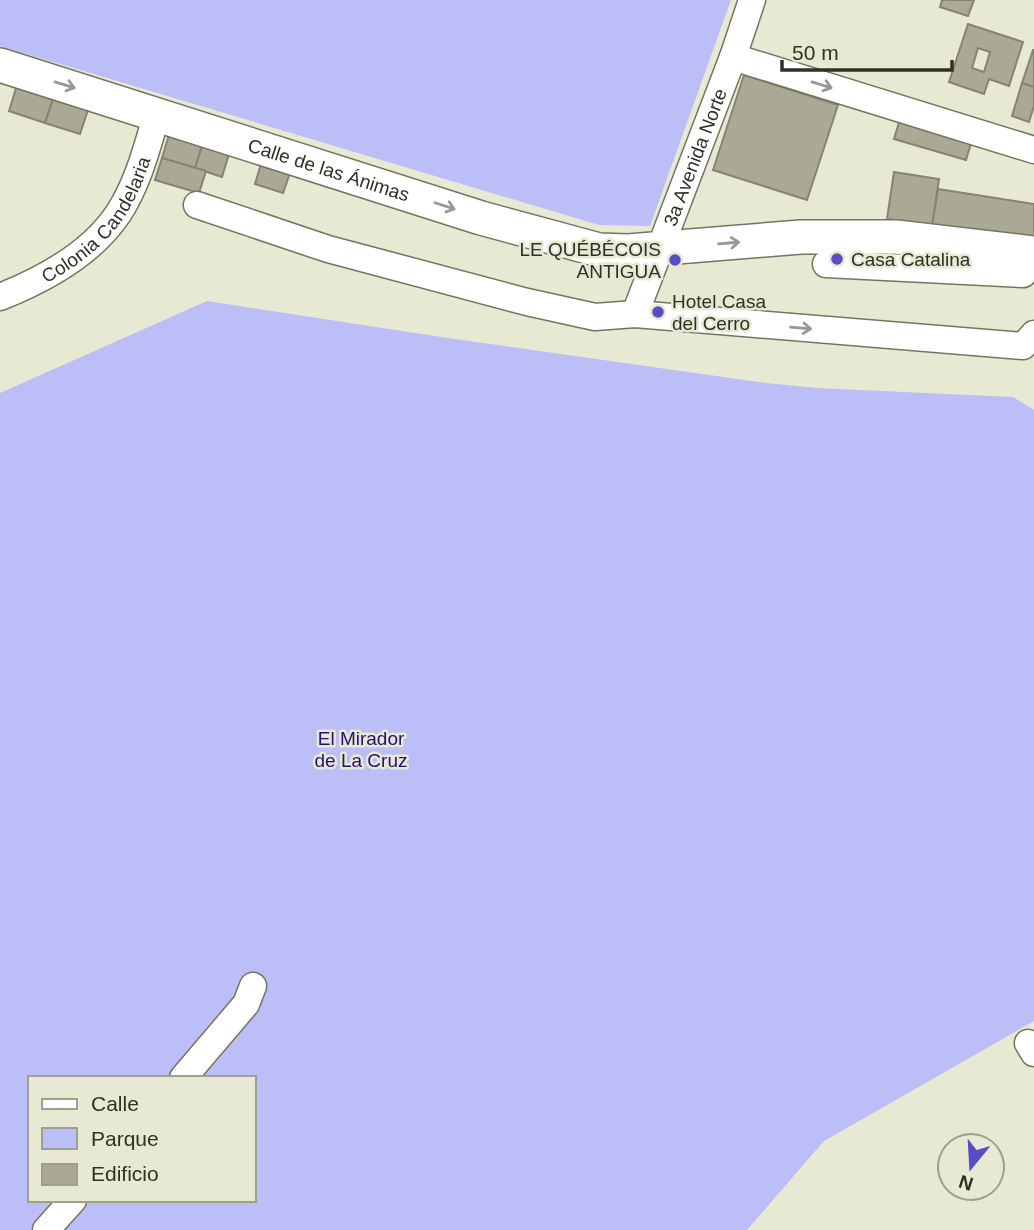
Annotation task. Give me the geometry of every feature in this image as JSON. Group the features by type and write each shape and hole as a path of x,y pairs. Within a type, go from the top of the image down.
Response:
{"main road":[{"name":"Calle de las Ánimas","path":"0,65 481,218 599,250 628,251 801,237 896,237 1029,263"}],"street":[{"name":"3a Avenida Norte","path":"635,314 752,0"},
{"path":"733,57 1034,150"},
{"name":"Colonia Candelaria","path":"0,297 34,284 89,247 118,214 139,171 157,114"},
{"path":"197,205 328,249 527,302 595,317 635,314 1024,346 1034,334"},
{"path":"826,264 1029,263"},
{"path":"185,1076 246,1003 253,986"},
{"path":"46,1230 72,1202"}],"green space":[{"path":"0,0 731,0 650,226 599,225 0,46"},
{"name":"El Mirador de La Cruz","path":"207,301 766,383 817,388 1013,397 1034,410 1034,1021 824,1141 747,1230 0,1230 0,393"}],"building":[{"path":"942,0 974,0 968,16 940,7"},
{"path":"968,24 1023,42 1009,86 989,79 984,94 949,82","holes":["978,48 990,52 984,72 972,68"]},
{"path":"1034,50 1034,87 1022,83"},
{"path":"744,75 838,105 807,200 713,170"},
{"path":"1022,83 1034,87 1034,106 1029,122 1012,116"},
{"path":"17,85 54,96 45,123 9,111"},
{"path":"56,90 91,101 80,134 45,123"},
{"path":"900,119 972,140 966,160 894,139"},
{"path":"169,135 202,146 195,168 162,158"},
{"path":"202,146 229,154 222,177 195,168"},
{"path":"162,158 206,171 199,193 155,180"},
{"path":"261,164 290,173 283,193 255,184"},
{"path":"894,172 939,179 932,226 887,219"},
{"path":"938,189 1034,204 1034,241 932,226"}],"place":[{"name":"Casa Catalina","path":"837,259"},
{"name":"LE QUÉBÉCOIS ANTIGUA","path":"675,260"},
{"name":"Hotel Casa del Cerro","path":"658,312"}]}
